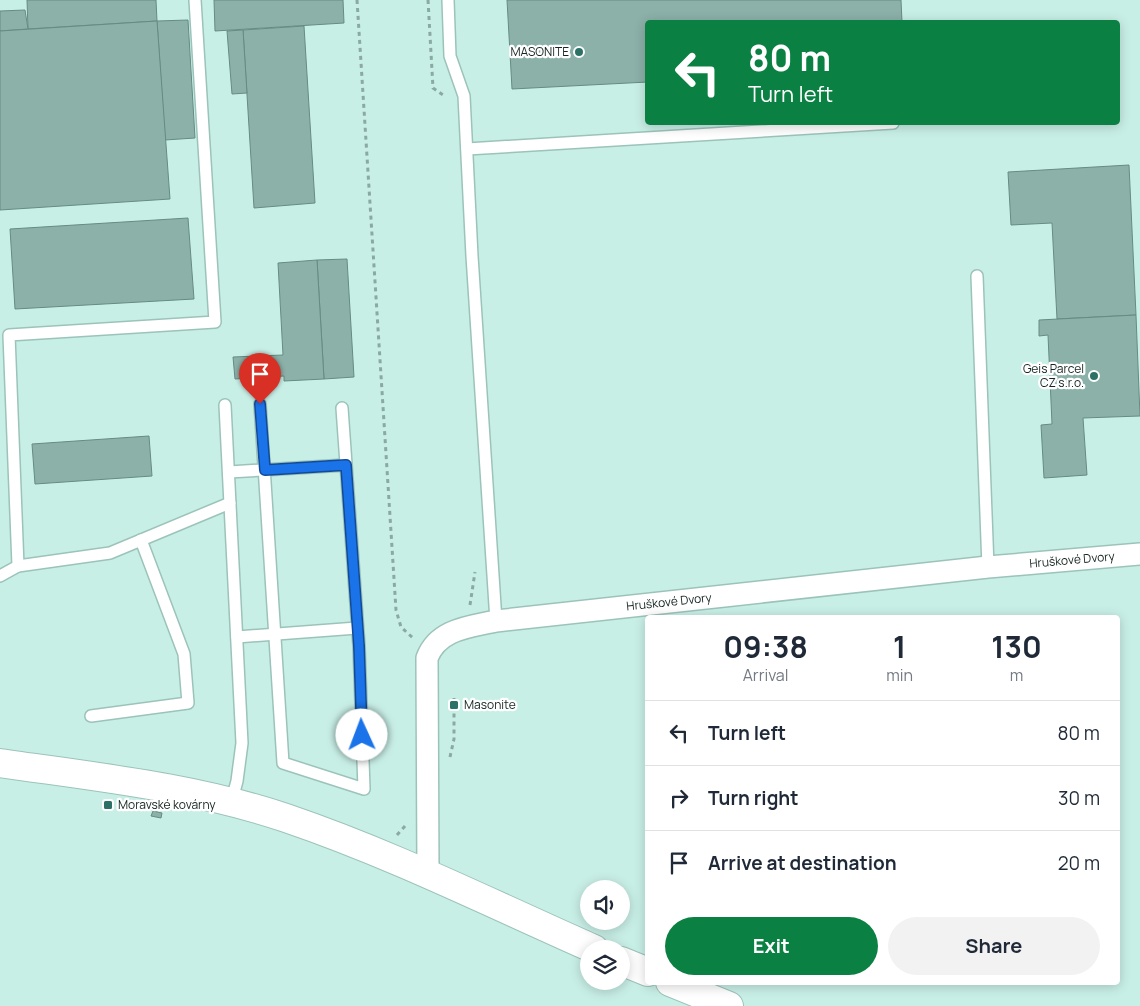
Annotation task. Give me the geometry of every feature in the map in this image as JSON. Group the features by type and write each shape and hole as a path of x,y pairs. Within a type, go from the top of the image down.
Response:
{"street":[{"name":"Hruškové Dvory","path":"428,874 427,658 431,646 439,639 458,629 496,612 1140,554"},
{"path":"0,762 194,793 286,818 428,874 580,943"},
{"path":"630,965 645,971"},
{"path":"677,985 729,1006"}],"lane":[{"path":"18,566 4,335 215,322 195,0"},
{"path":"448,0 450,56 464,96 472,256 496,612"},
{"path":"467,149 860,125"},
{"path":"977,276 988,567"},
{"path":"260,404 283,763 364,789 357,628 342,408"},
{"path":"225,405 242,743 237,781 231,803"},
{"path":"229,472 346,465"},
{"path":"0,576 18,566 110,553 230,503"},
{"path":"91,716 188,703 184,654 141,540"},
{"path":"236,637 357,628"}],"path":[{"path":"357,0 396,610 401,627 419,643"},
{"path":"428,0 433,88 448,99"},
{"path":"468,610 470,607 496,612"},
{"path":"395,836 406,826 409,818"}],"building":[{"path":"27,0 156,0 157,21 28,29"},
{"path":"214,0 343,0 344,23 215,31"},
{"name":"MASONITE","path":"507,0 901,0 902,20 645,20 645,82 512,89"},
{"path":"25,10 28,29 0,31 0,11"},
{"path":"188,20 195,138 165,140 157,21"},
{"path":"157,21 170,199 0,210 0,31"},
{"path":"304,26 315,203 254,208 243,30"},
{"path":"243,30 247,93 232,94 227,31"},
{"path":"1129,165 1136,315 1057,319 1052,223 1011,225 1008,172"},
{"path":"188,218 194,299 15,309 10,229"},
{"path":"347,259 354,377 324,379 317,260"},
{"path":"317,260 324,379 284,381 284,376 235,379 233,357 283,355 278,263"},
{"name":"Geis Parcel CZ s.r.o.","path":"1136,315 1140,416 1083,418 1087,475 1044,478 1041,425 1052,424 1048,335 1039,336 1039,320"},
{"path":"149,436 152,476 35,484 32,444"},
{"path":"153,811 162,813 161,818 151,816"}],"place":[{"name":"MASONITE","path":"579,52"},
{"name":"Geis Parcel CZ s.r.o.","path":"1094,376"},
{"name":"Masonite","path":"454,705"},
{"name":"Moravské kovárny","path":"108,805"}],"route":[{"path":"260,404 265,470 346,465 359,646 362,735"}]}
